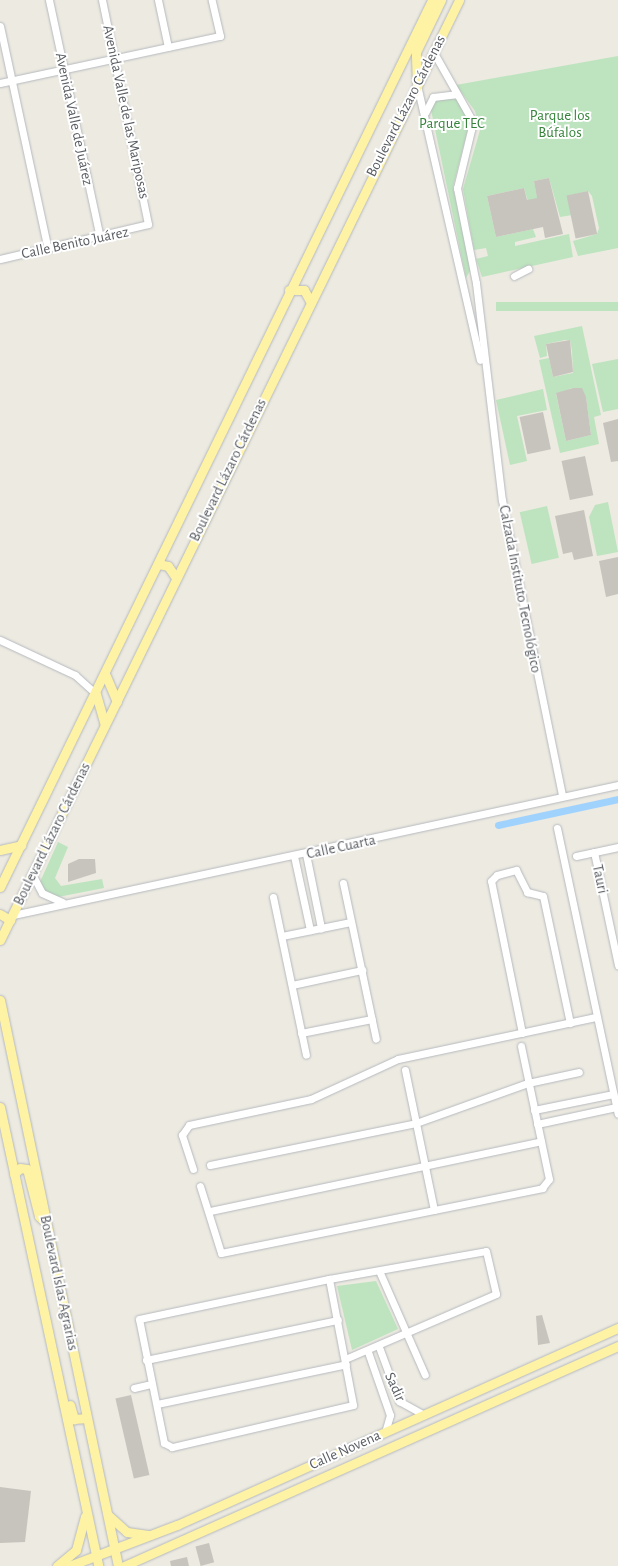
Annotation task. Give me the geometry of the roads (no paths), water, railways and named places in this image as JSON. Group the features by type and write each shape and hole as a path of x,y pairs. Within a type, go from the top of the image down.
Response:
{"main road":[{"name":"Boulevard Lázaro Cárdenas","path":"0,887 106,676 289,290 432,0"},
{"path":"417,85 416,52 441,0"},
{"name":"Boulevard Lázaro Cárdenas","path":"0,940 310,301 459,0"},
{"path":"289,290 304,290 310,301"},
{"path":"158,564 168,566 176,578"},
{"path":"106,676 117,702"},
{"path":"96,694 105,726"},
{"path":"0,850 21,845"},
{"path":"0,914 12,918"},
{"name":"Boulevard Islas Agrarias","path":"0,1000 118,1566"},
{"name":"Boulevard Islas Agrarias","path":"0,1107 97,1562"},
{"path":"14,1174 20,1168 27,1169 38,1216 46,1223"},
{"name":"Calle Novena","path":"69,1566 97,1562 114,1552 618,1328"},
{"name":"Calle Novena","path":"124,1566 618,1346"},
{"path":"58,1381 74,1419 87,1418"},
{"path":"57,1566 76,1550 86,1511"},
{"path":"106,1513 128,1532 156,1534"},
{"path":"140,1566 146,1557"}],"street":[{"name":"Avenida Valle de Juárez","path":"49,0 100,237"},
{"name":"Avenida Valle de las Mariposas","path":"102,0 148,224"},
{"path":"158,0 168,47"},
{"path":"0,83 220,36 212,0"},
{"path":"0,26 48,249"},
{"name":"Calzada Instituto Tecnológico","path":"434,53 473,122 457,183 476,276 485,380 502,500 562,796"},
{"name":"Calzada Instituto Tecnológico","path":"417,85 485,380"},
{"path":"425,115 433,97 456,94"},
{"name":"Calle Benito Juárez","path":"0,258 48,249 148,224"},
{"path":"514,276 528,269"},
{"path":"462,279 476,276"},
{"path":"0,640 75,675 96,694"},
{"name":"Calle Cuarta","path":"12,918 62,902 306,854 618,785"},
{"path":"537,1124 617,1110 557,828"},
{"path":"576,856 618,847"},
{"name":"Tauri","path":"594,852 618,965"},
{"path":"306,854 321,928"},
{"path":"294,856 310,930"},
{"path":"522,1033 491,881 497,875 516,870 527,892 542,896 570,1023"},
{"path":"32,874 42,893 62,902"},
{"path":"343,883 376,1040"},
{"path":"274,897 306,1054"},
{"path":"282,936 351,922"},
{"path":"292,985 362,970"},
{"path":"193,1169 182,1135 189,1125 311,1099 398,1059 596,1017"},
{"path":"302,1033 372,1019"},
{"path":"200,1186 210,1211 221,1254 542,1188 549,1179 521,1046"},
{"path":"405,1070 434,1210"},
{"path":"210,1165 416,1123 528,1082 579,1072"},
{"path":"534,1110 613,1094"},
{"path":"210,1211 541,1141"},
{"path":"157,1404 346,1362 496,1294 486,1251 380,1273 330,1279 140,1319 146,1360 164,1443 172,1447 349,1407 354,1400 346,1362 330,1279"},
{"path":"380,1273 425,1375"},
{"path":"146,1360 338,1320"},
{"name":"Sadir","path":"379,1347 399,1402 424,1415"},
{"name":"Sadir","path":"368,1352 390,1415 385,1432"},
{"path":"134,1388 152,1384"}],"waterway":[{"path":"498,825 618,799"}],"park label":[{"name":"Parque TEC","path":"452,124"},
{"name":"Parque los Búfalos","path":"560,124"}]}
